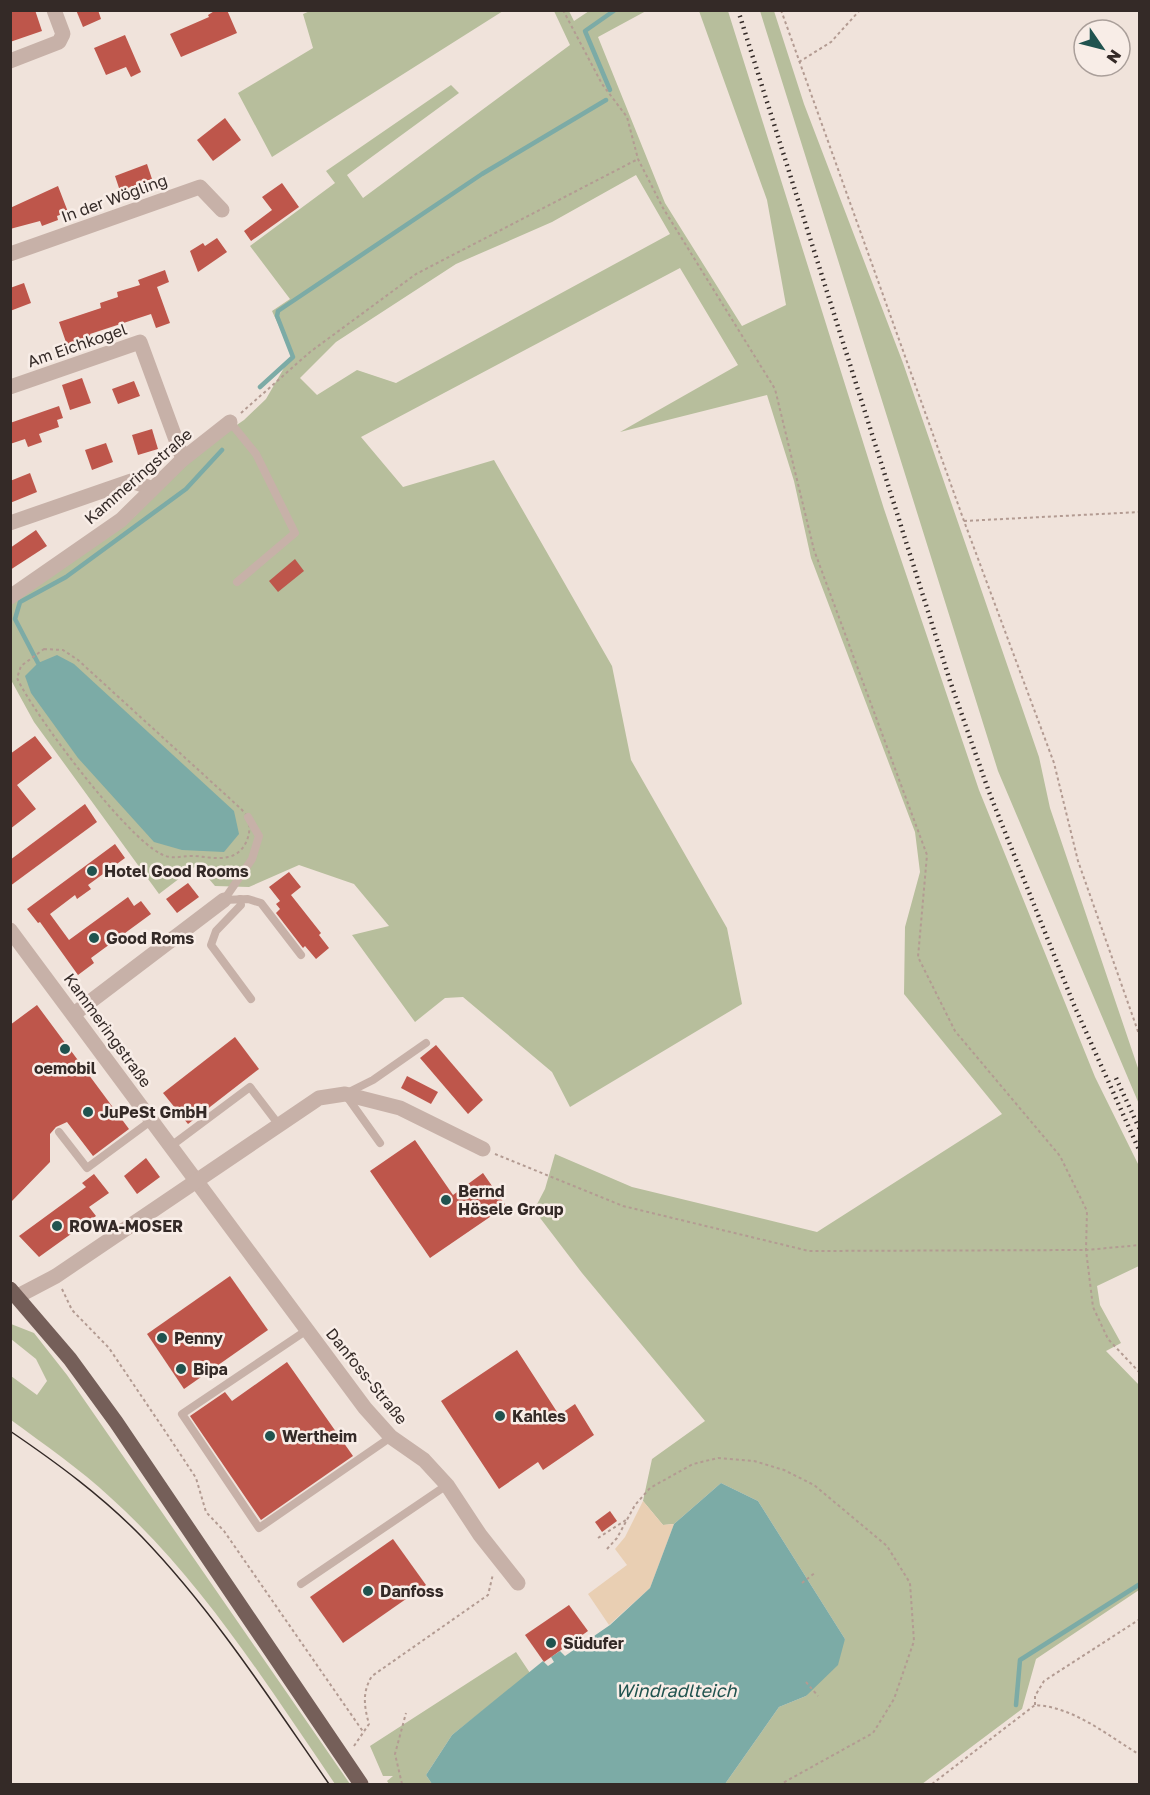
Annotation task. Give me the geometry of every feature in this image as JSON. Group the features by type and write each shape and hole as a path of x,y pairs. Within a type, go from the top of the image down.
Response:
{"main road":[{"path":"14,1293 70,1359 116,1422 361,1785"}],"street":[{"path":"10,61 53,46 62,38 63,34 54,10"},
{"name":"In der Wögling","path":"10,254 200,187 222,210"},
{"name":"Am Eichkogel","path":"10,387 140,342 183,459"},
{"name":"Kammeringstraße","path":"10,597 121,520 183,459 230,422"},
{"path":"10,523 131,481 151,488"},
{"path":"74,1014 224,900"},
{"name":"Kammeringstraße","path":"10,930 196,1181"},
{"path":"14,1293 56,1276 319,1098 345,1094 400,1108 483,1149"},
{"name":"Danfoss-Straße","path":"196,1181 365,1408 391,1437 424,1460 447,1485 518,1583"}],"lane":[{"path":"230,422 256,454 295,533 237,582"},
{"path":"224,900 252,860 259,836 248,817"},
{"path":"224,900 240,899 261,903 301,955"},
{"path":"240,899 241,905 216,931 211,945 251,999"},
{"path":"380,1143 345,1094 373,1080 426,1043"},
{"path":"171,1146 250,1087 279,1125"},
{"path":"59,1132 87,1168 152,1120"},
{"path":"307,1329 182,1414 259,1528 391,1437"},
{"path":"301,1584 447,1485"}],"path":[{"path":"563,10 602,84 627,117 638,159 663,208 775,389 814,550 927,855 918,957 955,1031 1060,1156 1088,1211 1086,1250 1093,1307 1108,1340 1140,1373"},
{"path":"781,10 964,521 1054,763 1078,861 1140,1037"},
{"path":"799,62 831,42 860,10"},
{"path":"230,422 310,352 416,274 638,159"},
{"path":"964,521 1140,512"},
{"path":"44,649 63,650 86,667 248,817 248,837 243,850 228,858 189,856 171,859 158,853 128,825 81,771 26,697 17,678 21,666 44,649"},
{"path":"483,1149 623,1206 809,1251 1086,1250 1140,1245"},
{"path":"56,1276 72,1310 109,1348 170,1437 196,1478 206,1512 224,1531 364,1733 369,1724 364,1697 366,1686 372,1676 488,1595 497,1557"},
{"path":"607,1549 617,1538 627,1519 650,1488 693,1464 718,1458 754,1461 784,1470 814,1485 887,1545 910,1583 914,1641 894,1699 873,1733 781,1785"},
{"path":"598,1538 627,1519"},
{"path":"802,1583 816,1572"},
{"path":"1035,1706 1035,1696 1044,1681 1140,1619"},
{"path":"806,1682 818,1696"},
{"path":"932,1785 1035,1706 1052,1706 1068,1712 1140,1755"},
{"path":"402,1785 395,1754 406,1713"}],"green space":[{"path":"310,11 503,11 272,157 238,93 313,48 303,14"},
{"path":"554,11 569,11 574,21 589,11 646,11 598,37 665,203 742,326 786,305 767,200 699,11 728,11 884,509 979,790 1095,1077 1139,1166 1139,1266 1097,1286 1100,1305 1121,1343 1106,1351 1139,1385 1139,1590 1036,1659 1022,1709 922,1784 725,1784 779,1707 806,1696 845,1639 758,1501 721,1483 674,1524 663,1525 643,1501 652,1459 705,1421 582,1273 534,1210 545,1189 555,1154 632,1187 817,1232 1002,1114 904,994 905,927 920,872 915,832 811,558 794,481 767,395 620,432 738,365 680,268 361,437 403,487 494,460 612,666 631,760 727,928 742,1004 570,1107 552,1072 463,997 445,998 415,1022 352,935 389,926 354,884 299,865 249,887 215,886 197,865 159,894 34,722 11,680 10,605 135,516 156,492 212,442 244,420 266,399 292,354 272,311 290,299 250,246 335,183 326,171 451,85 459,93 347,175 363,198 570,45","holes":["636,175 670,234 396,383 357,370 317,395 300,378 336,342 456,264 552,222"]},
{"path":"760,11 774,11 804,104 903,363 1039,757 1050,808 1139,1071 1139,1104 998,771"},
{"path":"11,1324 34,1333 67,1375 350,1784 335,1784 232,1635 175,1563 144,1530 87,1477 11,1420 11,1376 37,1395 47,1381 36,1359 11,1339"},
{"path":"516,1652 530,1673 452,1735 426,1775 432,1784 389,1784 387,1781 393,1776 383,1776 370,1746"}],"sand":[{"path":"643,1501 663,1525 674,1524 650,1588 609,1625 588,1594 627,1565 615,1549 625,1537"}],"water":[{"path":"57,655 74,664 234,811 239,834 224,852 182,850 154,842 78,758 31,693 25,676 38,663"},
{"name":"Windradlteich","path":"721,1483 758,1501 845,1639 838,1665 806,1696 779,1707 725,1784 432,1784 426,1775 452,1735 543,1661 548,1666 554,1662 551,1657 560,1651 565,1656 610,1625 650,1588 674,1524"}],"building":[{"path":"10,10 35,10 42,31 10,42"},
{"path":"76,10 98,10 101,19 83,27"},
{"path":"216,10 227,10 237,33 181,57 170,34 209,17 208,15"},
{"path":"125,35 141,72 131,77 126,67 106,75 94,48"},
{"path":"225,118 241,140 213,161 197,140"},
{"path":"147,164 152,179 120,191 115,176"},
{"path":"282,183 299,207 251,241 244,231 272,210 262,197"},
{"path":"58,186 68,212 57,216 58,220 42,226 40,221 10,229 10,208"},
{"path":"217,238 227,252 198,272 190,251 203,243 205,246"},
{"path":"165,270 169,282 157,287 170,323 156,328 151,314 90,334 91,337 67,345 59,322 101,308 100,303 118,297 117,292 140,285 138,280"},
{"path":"24,283 31,303 10,311 10,288"},
{"path":"82,378 91,403 70,410 62,385"},
{"path":"134,381 140,396 118,404 112,389"},
{"path":"59,406 63,418 57,420 59,427 39,434 42,442 28,447 25,439 10,444 10,423"},
{"path":"152,429 158,449 138,455 132,435"},
{"path":"106,443 113,462 92,470 85,450"},
{"path":"30,473 37,492 10,503 10,481"},
{"path":"36,530 47,546 10,570 10,548"},
{"path":"295,559 304,571 278,592 269,581"},
{"path":"35,736 52,758 17,785 36,809 10,829 10,754"},
{"path":"85,804 97,822 10,886 10,860"},
{"path":"115,844 125,858 88,885 91,889 77,899 75,895 50,914 69,940 128,897 134,906 141,901 151,914 91,958 94,963 78,975 40,922 38,923 27,909"},
{"path":"289,872 301,887 291,895 321,933 319,935 329,948 316,959 305,946 303,948 276,913 280,909 276,904 280,901 269,887"},
{"path":"188,883 199,897 177,913 166,899"},
{"path":"37,1005 129,1129 93,1156 67,1122 56,1127 50,1134 50,1162 10,1203 10,1025"},
{"path":"235,1037 259,1069 188,1124 163,1093"},
{"path":"436,1045 483,1100 468,1114 420,1058"},
{"path":"407,1076 438,1092 431,1104 401,1088"},
{"name":"Bernd Hösele Group","path":"415,1140 453,1195 483,1173 506,1206 430,1258 370,1171"},
{"path":"146,1158 160,1177 137,1194 124,1176"},
{"name":"ROWA-MOSER","path":"94,1174 109,1193 89,1207 96,1216 39,1257 19,1236 86,1187 82,1183"},
{"path":"230,1276 268,1330 184,1389 147,1334"},
{"name":"Kahles","path":"517,1350 559,1415 575,1404 594,1435 543,1470 538,1462 499,1489 441,1401"},
{"name":"Wertheim","path":"287,1362 353,1456 261,1520 190,1416 225,1392 232,1401"},
{"path":"610,1511 617,1521 602,1532 595,1522"},
{"name":"Danfoss","path":"393,1539 426,1585 343,1643 310,1597"},
{"name":"Südufer","path":"569,1605 588,1631 544,1662 525,1635"}],"waterway":[{"path":"610,90 585,31 615,10"},
{"path":"260,387 293,357 277,316 278,311 482,174 606,100"},
{"path":"38,663 15,619 20,602 66,577 186,489 222,450"},
{"path":"1016,1705 1020,1660 1140,1584"}],"tram line":[{"path":"10,1431 95,1494 142,1537 217,1626 329,1784"}],"railway":[{"path":"738,10 950,681 989,792 1074,1005 1140,1152"},
{"path":"1116,1078 1140,1130"}],"place":[{"name":"Hotel Good Rooms","path":"92,871"},
{"name":"Good Roms","path":"94,938"},
{"name":"oemobil","path":"65,1049"},
{"name":"JuPeSt GmbH","path":"88,1112"},
{"name":"Bernd Hösele Group","path":"446,1200"},
{"name":"ROWA-MOSER","path":"57,1226"},
{"name":"Penny","path":"162,1338"},
{"name":"Bipa","path":"181,1369"},
{"name":"Kahles","path":"500,1416"},
{"name":"Wertheim","path":"270,1436"},
{"name":"Danfoss","path":"368,1591"},
{"name":"Südufer","path":"551,1643"}]}
